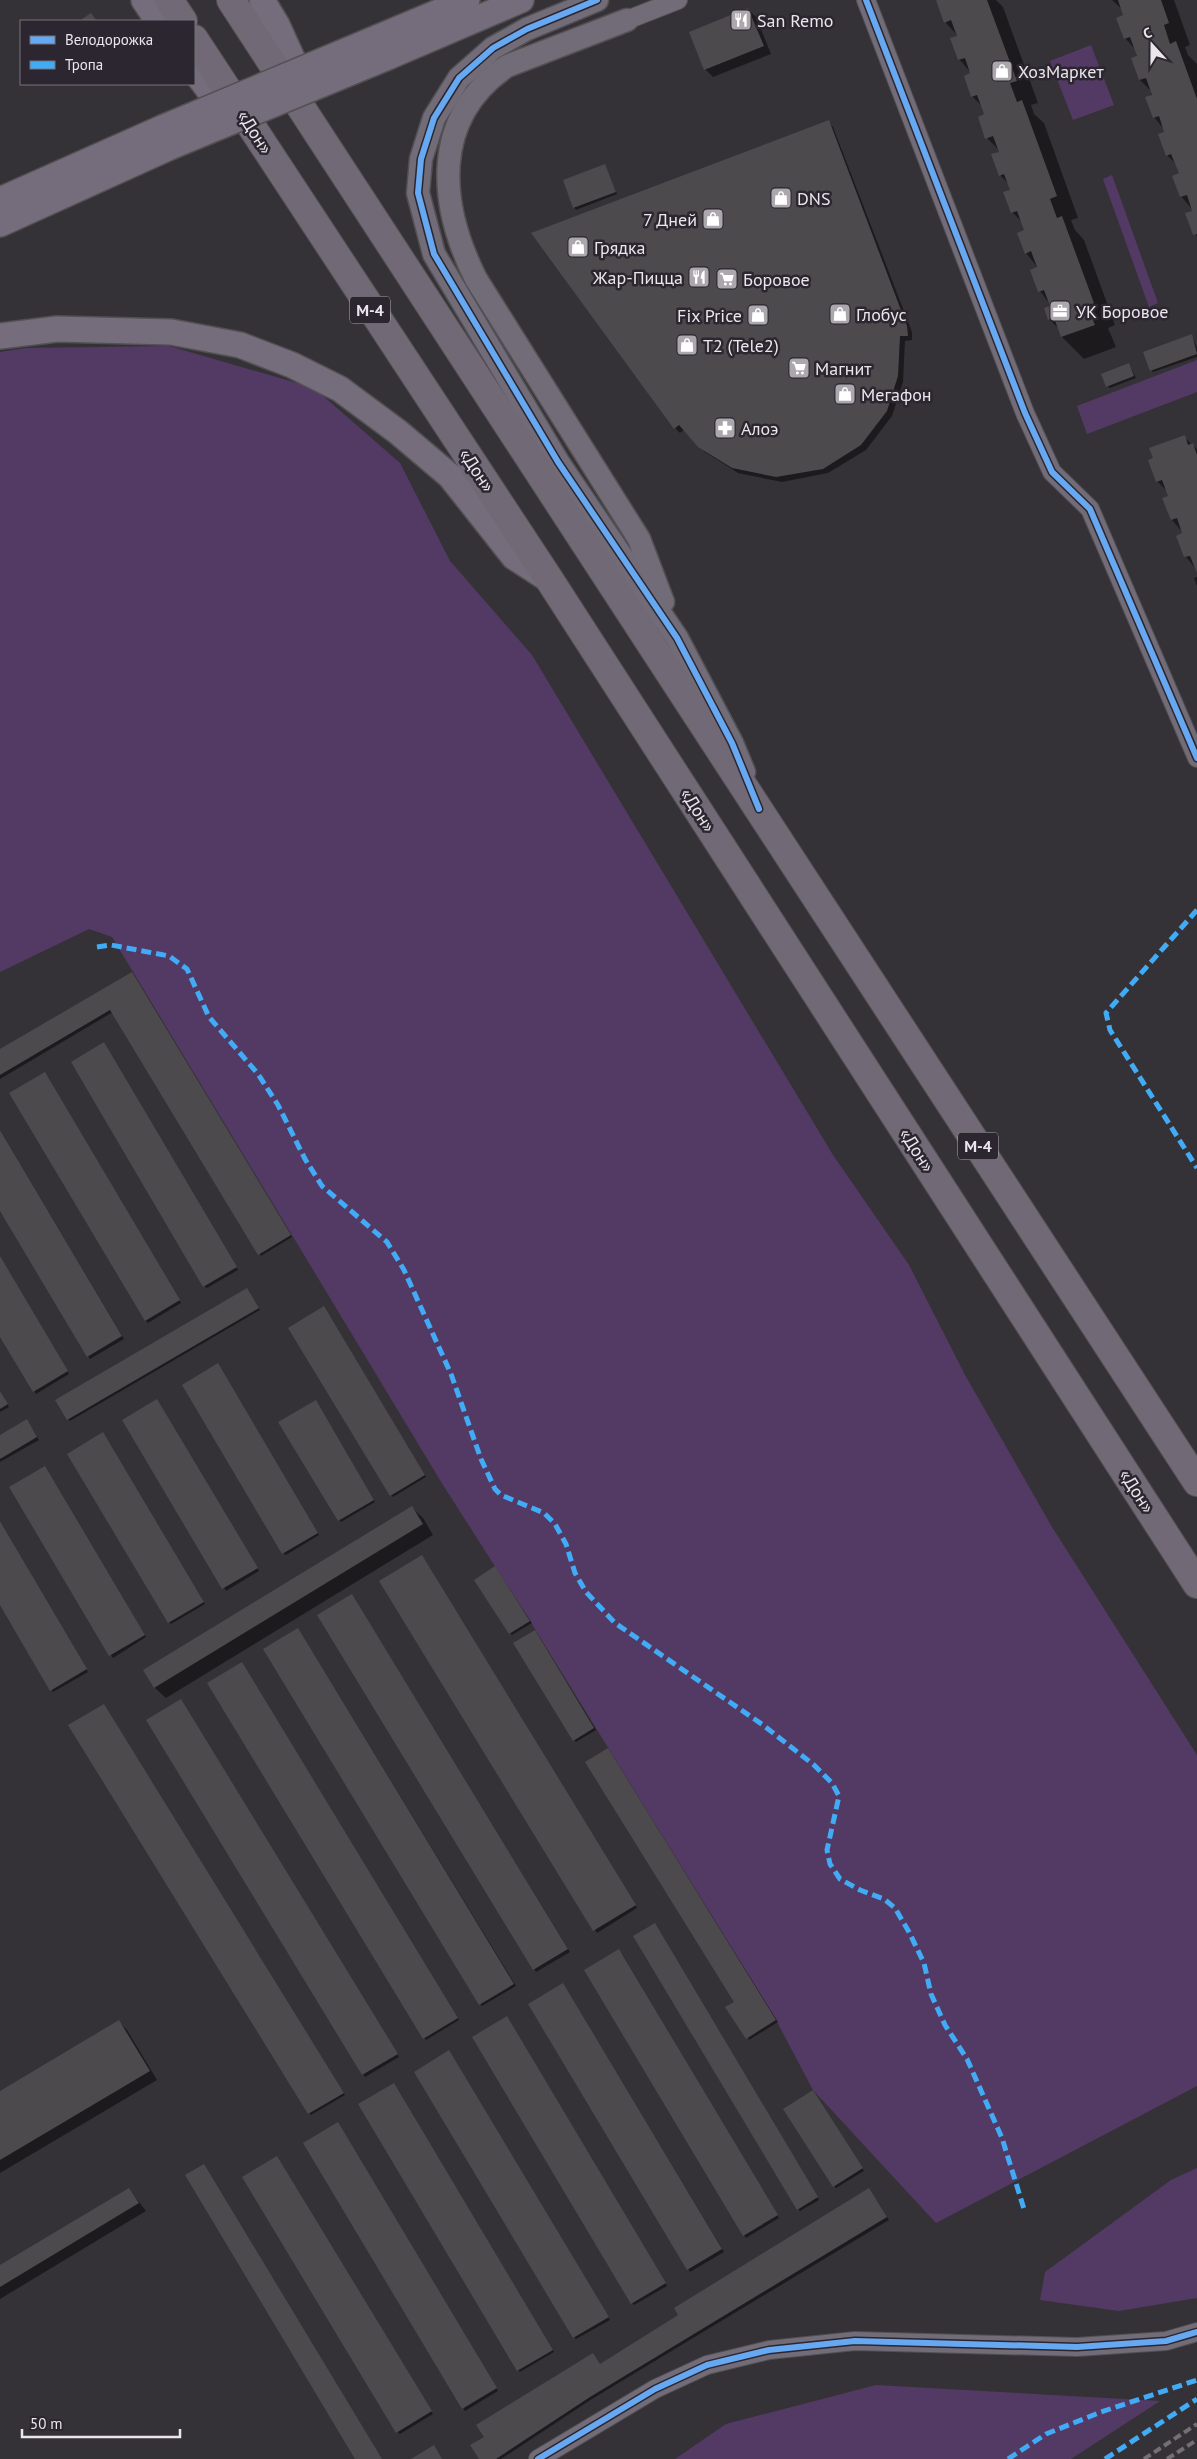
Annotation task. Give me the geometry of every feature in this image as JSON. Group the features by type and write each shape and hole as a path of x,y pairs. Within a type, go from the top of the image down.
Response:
{"highway":[{"path":"169,0 182,20"},
{"name":"М-4","path":"232,0 1197,1482"},
{"name":"«Дон»","path":"195,41 388,337 549,579 1197,1584"}],"main road":[{"path":"144,0 157,20"},
{"path":"262,0 277,24 348,180"},
{"path":"383,47 467,0"},
{"path":"0,224 166,137 383,47 521,0"},
{"path":"195,71 388,337"},
{"path":"0,183 24,179 166,137"},
{"path":"0,200 101,155"},
{"path":"0,336 57,329 171,332 240,345 292,365 340,389 398,432 450,476 514,557 549,579"}],"street":[{"path":"597,0 527,29 493,48 459,78 434,118 421,159 418,193 434,254 558,462 677,638 732,743 759,809"},
{"path":"677,638 639,538 476,279 461,248 450,205 450,147 458,120 472,98 489,78 507,66 678,0"},
{"path":"866,0 1025,412 1052,472 1090,509 1197,758"},
{"path":"538,2459 664,2385 707,2365 769,2350 855,2341 1077,2347 1166,2341 1197,2332"}],"shaded area":[{"path":"1091,45 1114,105 1073,120 1050,61"},
{"path":"1112,175 1158,303 1149,307 1103,179"},
{"path":"169,346 314,388 400,463 450,561 532,655 833,1155 909,1265 965,1375 1052,1527 1197,1755 1197,2086 936,2223 813,2090 776,2020 530,1621 443,1485 112,937 89,929 0,972 0,352 26,348"},
{"path":"1197,360 1197,392 1087,434 1077,406"},
{"path":"1197,2168 1197,2298 1119,2311 1040,2300 1045,2272 1171,2180"},
{"path":"876,2385 1160,2401 1071,2459 675,2459 726,2424"}],"building":[{"path":"936,0 987,0 1017,81 1010,83 1017,102 1022,100 1057,196 1050,199 1057,218 1062,216 1094,303 1087,306 1095,325 1061,337 1054,318 1048,320 1044,308 1050,306 1044,290 1038,292 1030,270 1037,267 1031,251 1025,254 1017,233 1024,230 1017,211 1011,213 1003,192 1010,190 1004,174 999,176 991,154 999,152 993,136 985,139 978,117 984,114 977,95 971,97 964,76 970,73 965,58 958,60 950,38 957,36 951,20 944,23"},
{"path":"1118,0 1161,0 1169,23 1164,25 1170,44 1176,41 1197,99 1197,234 1193,235 1185,213 1192,211 1187,195 1180,197 1172,176 1179,173 1171,154 1166,156 1158,134 1164,132 1159,116 1153,118 1145,97 1152,95 1146,78 1139,80 1131,58 1137,56 1130,37 1124,39 1116,18 1123,15"},
{"path":"748,8 764,46 704,70 689,32"},
{"path":"91,13 96,20 82,20"},
{"name":"Боровое","path":"829,120 907,326 908,336 900,336 898,376 887,411 861,445 823,469 776,477 732,468 698,447 679,425 674,429 531,233"},
{"path":"605,164 616,192 573,208 563,180"},
{"path":"1192,334 1197,354 1150,371 1143,352"},
{"path":"1129,363 1134,376 1106,387 1101,374"},
{"path":"1185,435 1188,445 1193,443 1197,455 1197,573 1190,556 1184,557 1176,536 1182,533 1177,518 1171,520 1162,498 1168,496 1162,480 1156,482 1148,460 1153,458 1149,448"},
{"path":"132,972 291,1235 258,1255 110,1010 0,1075 0,1049"},
{"path":"104,1042 237,1267 203,1287 71,1062"},
{"path":"45,1072 180,1300 145,1321 9,1093"},
{"path":"0,1130 122,1336 87,1357 0,1211"},
{"path":"0,1256 68,1371 33,1392 0,1337"},
{"path":"247,1288 259,1308 67,1420 55,1400"},
{"path":"324,1306 425,1475 390,1496 288,1328"},
{"path":"218,1363 318,1533 282,1554 182,1385"},
{"path":"0,1391 8,1404 0,1409"},
{"path":"157,1399 258,1568 222,1589 122,1420"},
{"path":"316,1400 374,1500 338,1521 278,1422"},
{"path":"27,1419 37,1437 0,1459 0,1435"},
{"path":"103,1432 204,1602 168,1623 67,1454"},
{"path":"45,1466 145,1635 109,1656 9,1487"},
{"path":"412,1506 423,1524 154,1688 143,1670"},
{"path":"0,1521 87,1669 50,1691 0,1605"},
{"path":"422,1555 636,1905 593,1931 379,1581"},
{"path":"495,1566 530,1621 509,1634 474,1580"},
{"path":"352,1594 568,1949 533,1970 317,1615"},
{"path":"298,1628 514,1984 479,2005 263,1649"},
{"path":"535,1630 594,1728 573,1741 513,1643"},
{"path":"242,1662 458,2018 423,2039 207,1683"},
{"path":"181,1699 398,2054 362,2075 146,1720"},
{"path":"104,1704 344,2093 308,2114 68,1725"},
{"path":"608,1748 776,2020 746,2039 725,2007 734,2002 585,1762"},
{"path":"655,1923 818,2197 797,2210 633,1936"},
{"path":"619,1949 778,2215 743,2236 584,1970"},
{"path":"563,1983 722,2249 687,2270 528,2004"},
{"path":"507,2016 666,2283 631,2304 472,2037"},
{"path":"119,2020 150,2071 0,2160 0,2091"},
{"path":"449,2050 609,2317 573,2338 414,2072"},
{"path":"394,2083 553,2350 517,2371 358,2104"},
{"path":"813,2090 863,2168 833,2187 783,2109"},
{"path":"338,2122 497,2388 462,2409 303,2143"},
{"path":"277,2156 432,2411 396,2433 242,2177"},
{"path":"204,2164 382,2459 355,2459 185,2175"},
{"path":"129,2188 139,2203 0,2287 0,2265"},
{"path":"869,2188 887,2217 590,2397 496,2459 479,2459 470,2445 484,2437 476,2425 593,2353 600,2364 678,2315 674,2308"},
{"path":"434,2445 442,2459 411,2459"}],"railway":[{"path":"1144,2459 1197,2424"},
{"path":"1167,2459 1197,2440"}],"marked path":[{"path":"1197,910 1106,1013 1110,1030 1197,1168"},
{"path":"97,947 111,945 169,956 187,969 209,1017 258,1074 278,1105 305,1159 322,1186 387,1242 404,1270 451,1374 481,1459 495,1489 501,1495 544,1513 555,1524 566,1544 575,1573 586,1592 615,1623 763,1725 814,1765 832,1783 839,1796 827,1850 830,1864 840,1879 860,1890 884,1899 895,1908 909,1932 924,1963 931,1994 945,2025 967,2059 1002,2138 1024,2209"},
{"path":"1008,2459 1046,2434 1101,2412 1197,2380"},
{"path":"1105,2459 1197,2399"}],"cycle path":[{"path":"597,0 527,29 493,48 459,78 434,118 421,159 418,193 434,254 558,462 677,638 732,743 759,809"},
{"path":"866,0 1025,413 1052,472 1090,509 1197,758"},
{"path":"538,2459 655,2389 707,2365 769,2350 855,2341 1077,2347 1166,2341 1197,2332"}],"place":[{"name":"San Remo","path":"741,20"},
{"name":"ХозМаркет","path":"1002,71"},
{"name":"DNS","path":"781,198"},
{"name":"7 Дней","path":"713,219"},
{"name":"Грядка","path":"578,247"},
{"name":"Жар-Пицца","path":"699,277"},
{"name":"Боровое","path":"727,279"},
{"name":"УК Боровое","path":"1060,311"},
{"name":"Глобус","path":"840,314"},
{"name":"Fix Price","path":"758,315"},
{"name":"T2 (Tele2)","path":"687,345"},
{"name":"Магнит","path":"799,368"},
{"name":"Мегафон","path":"845,394"},
{"name":"Алоэ","path":"725,428"}]}
